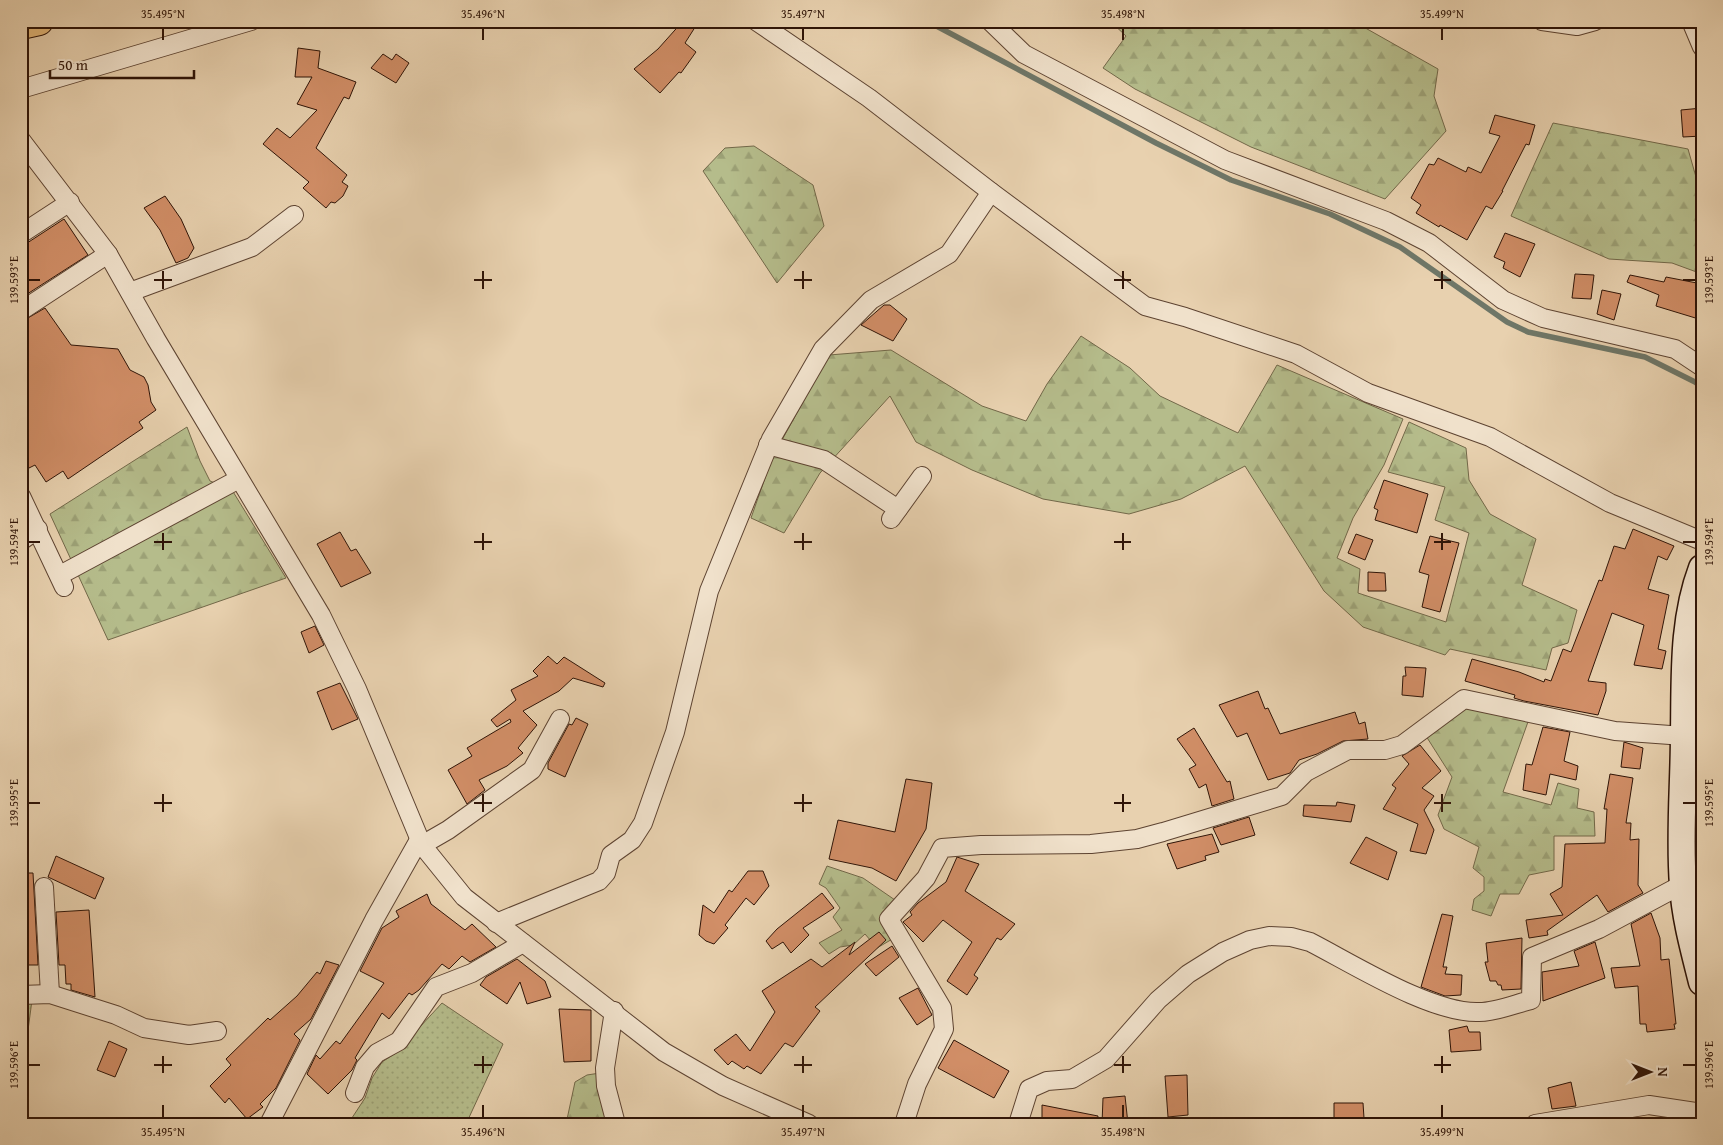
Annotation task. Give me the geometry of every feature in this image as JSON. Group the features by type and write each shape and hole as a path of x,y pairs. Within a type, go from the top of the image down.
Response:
{"highway":[{"path":"21,25 39,21"}],"street":[{"path":"21,89 251,21"},
{"path":"756,21 869,98 991,192 1145,306 1185,317 1296,354 1368,393 1490,438 1610,503 1702,541"},
{"path":"990,21 1024,54 1225,160 1386,221 1429,243 1503,300 1543,318 1675,349 1702,367"},
{"path":"1542,21 1576,26 1595,21"},
{"path":"1691,21 1702,48"},
{"path":"21,140 108,254 321,615 357,689 420,842 464,897 614,1011 664,1052 723,1086 809,1124"},
{"path":"496,923 599,880 606,873 611,855 632,840 643,823 675,732 709,591 768,445 823,349 871,300 949,254 991,192"},
{"path":"21,234 70,202"},
{"path":"130,292 252,246 294,215"},
{"path":"21,311 108,254"},
{"path":"768,445 824,460 895,514 922,476"},
{"path":"21,496 62,581 239,478"},
{"path":"21,540 38,529"},
{"path":"1702,568 1694,587 1688,620 1684,736 1692,800 1683,884 1694,917 1702,982"},
{"path":"904,1124 917,1084 944,1029 942,1008 889,919 926,878 942,848 981,845 1091,844 1137,839 1163,832 1282,796 1306,772 1348,750 1385,750 1402,744 1464,699 1615,731 1684,736"},
{"path":"269,1124 374,920 420,842 448,830 532,770 560,719"},
{"path":"1018,1124 1029,1089 1046,1081 1072,1078 1106,1059 1158,1000 1188,974 1223,952 1250,940 1269,936 1291,937 1310,942 1420,998 1460,1011 1480,1012 1531,1000 1532,957 1599,930 1683,884"},
{"path":"44,886 50,994"},
{"path":"355,1093 365,1067 377,1053 399,1041 436,987 472,973 523,943"},
{"path":"21,995 50,994 116,1016 144,1028 189,1035 217,1031"},
{"path":"614,1011 605,1068 606,1086 616,1124"},
{"path":"1535,1124 1649,1105 1702,1113"}],"green space":[{"path":"1110,21 1353,21 1438,69 1434,96 1446,131 1385,199 1251,147 1135,89 1103,68 1126,36"},
{"path":"1553,123 1688,149 1698,184 1702,184 1702,274 1672,263 1609,259 1511,216"},
{"path":"754,146 813,185 824,226 777,283 703,171 725,148"},
{"path":"1081,336 1130,368 1160,396 1238,433 1277,365 1403,419 1384,465 1353,518 1337,558 1360,569 1358,593 1446,622 1469,533 1435,520 1445,487 1388,472 1409,422 1466,448 1469,480 1490,514 1536,539 1522,585 1577,610 1568,643 1552,648 1546,670 1450,649 1445,655 1363,627 1324,591 1245,466 1181,499 1129,514 1043,499 972,470 916,442 890,396 820,473 784,533 751,518 772,458 829,355 891,350 982,406 1026,421 1047,384"},
{"path":"187,427 210,481 232,490 286,578 108,640 50,514"},
{"path":"1467,705 1529,719 1503,792 1551,805 1558,783 1579,789 1577,808 1594,812 1595,836 1554,836 1554,870 1529,875 1519,894 1500,894 1491,916 1472,910 1474,899 1484,891 1484,877 1473,868 1479,847 1444,829 1438,815 1452,777 1426,736"},
{"path":"827,866 863,878 895,900 894,938 877,948 865,934 853,945 840,947 829,954 819,943 842,930 833,917 840,908 826,888 819,884"},
{"path":"21,999 32,1000 27,1038 21,1056"},
{"path":"442,1003 503,1044 466,1124 348,1124 365,1098 372,1078 382,1062 396,1053"},
{"path":"600,1073 611,1124 566,1124 575,1082 587,1075"}],"building":[{"path":"683,21 699,21 685,43 696,52 681,73 679,72 660,93 634,69 658,49"},
{"path":"298,48 320,51 318,68 356,82 349,99 344,97 316,148 347,175 342,182 348,186 343,196 335,203 331,202 326,208 303,188 309,182 263,144 277,128 290,138 317,110 297,104 312,77 295,77"},
{"path":"383,54 392,60 396,54 409,63 396,83 371,68"},
{"path":"1702,108 1702,136 1683,137 1681,110"},
{"path":"1495,115 1535,125 1529,145 1526,144 1503,191 1492,209 1486,206 1467,240 1440,225 1439,227 1416,213 1421,205 1411,198 1429,164 1434,165 1438,158 1466,172 1468,167 1481,173 1500,136 1489,133"},
{"path":"165,196 181,219 194,248 188,258 176,263 160,230 144,208"},
{"path":"64,219 88,255 21,298 21,247"},
{"path":"1505,233 1535,244 1520,277 1503,268 1505,262 1494,257"},
{"path":"1575,274 1594,275 1591,299 1572,298"},
{"path":"1630,275 1664,282 1666,277 1702,284 1702,320 1656,306 1659,295 1627,282"},
{"path":"1602,290 1621,294 1614,320 1597,314"},
{"path":"884,305 890,305 907,319 893,341 861,325"},
{"path":"45,308 71,345 118,349 130,370 144,377 148,385 151,402 156,410 139,422 143,428 68,479 63,471 46,482 35,465 29,468 21,454 21,322"},
{"path":"1384,480 1428,494 1417,533 1375,520 1378,510 1374,508"},
{"path":"1633,529 1674,546 1667,560 1658,556 1648,589 1669,595 1658,649 1666,651 1662,669 1634,665 1644,625 1612,613 1588,681 1606,683 1606,691 1598,715 1524,701 1514,698 1515,695 1465,681 1472,659 1519,672 1544,682 1545,679 1551,681 1563,649 1571,652 1599,580 1602,581 1614,546 1625,549"},
{"path":"340,532 351,551 356,549 371,573 341,587 317,544"},
{"path":"1356,534 1373,540 1365,560 1348,553"},
{"path":"1430,536 1459,543 1440,612 1422,607 1429,575 1419,572"},
{"path":"1368,572 1385,573 1386,591 1368,591"},
{"path":"315,626 324,645 309,653 301,632"},
{"path":"548,656 557,664 564,657 605,683 603,687 573,678 559,691 523,711 537,725 518,748 523,753 507,766 479,780 485,790 467,804 448,770 472,756 467,748 511,722 510,719 497,727 491,720 516,700 511,690 538,676 533,671"},
{"path":"1405,667 1426,668 1423,697 1402,695 1403,676 1406,676"},
{"path":"340,683 358,719 332,730 317,692"},
{"path":"1258,691 1265,709 1268,708 1280,734 1355,712 1359,724 1365,722 1368,739 1343,741 1317,754 1299,760 1290,773 1268,780 1247,733 1237,737 1219,705"},
{"path":"576,718 588,724 565,777 548,769 548,763 569,724 572,725"},
{"path":"1543,727 1570,732 1564,761 1578,766 1576,780 1550,774 1546,795 1523,790 1526,764 1532,765"},
{"path":"1194,728 1227,782 1230,781 1234,799 1212,806 1206,784 1199,788 1189,769 1196,765 1177,739"},
{"path":"1624,742 1643,748 1640,769 1621,767"},
{"path":"1420,745 1441,771 1422,788 1434,796 1424,810 1434,830 1426,854 1410,851 1418,824 1383,809 1396,788 1392,785 1409,764 1402,756"},
{"path":"1610,774 1633,778 1626,823 1631,823 1630,840 1639,839 1638,885 1643,893 1608,912 1597,895 1547,931 1548,935 1529,938 1526,920 1563,915 1550,894 1562,887 1565,844 1605,843 1607,809 1604,809"},
{"path":"906,779 932,783 926,829 896,881 872,868 829,859 838,820 895,832"},
{"path":"1337,802 1355,805 1351,822 1303,816 1304,805 1336,806"},
{"path":"1249,817 1255,835 1221,845 1213,828"},
{"path":"1212,834 1219,852 1205,856 1206,860 1177,869 1167,844"},
{"path":"1366,837 1397,852 1388,880 1350,863"},
{"path":"56,856 104,878 95,899 48,877"},
{"path":"957,857 979,864 965,891 1015,924 1001,940 997,938 974,975 978,978 967,995 947,981 972,942 943,920 923,942 903,922 912,915 910,912 918,903 946,882"},
{"path":"748,871 763,871 769,886 754,905 746,898 725,925 728,928 714,944 706,941 699,935 703,905 714,913 729,890 732,892"},
{"path":"21,873 33,873 38,965 21,965"},
{"path":"822,893 834,908 803,928 809,935 791,953 783,942 772,949 766,941 777,929"},
{"path":"427,894 431,904 465,930 472,924 496,947 470,962 462,956 449,969 442,964 419,990 412,995 409,993 389,1019 382,1013 355,1058 357,1060 352,1070 328,1094 307,1074 316,1055 320,1059 336,1041 340,1044 384,983 360,971 382,928 399,917 396,911"},
{"path":"89,910 95,997 71,990 71,984 66,984 65,965 59,965 56,912"},
{"path":"1651,913 1660,938 1661,960 1669,959 1676,1024 1674,1024 1675,1029 1647,1032 1646,1024 1640,1024 1638,986 1615,988 1611,968 1640,966 1631,924"},
{"path":"1442,914 1453,916 1443,967 1447,967 1445,974 1462,975 1461,995 1445,996 1421,987"},
{"path":"879,932 886,940 815,1007 820,1011 793,1047 785,1043 761,1074 747,1066 744,1069 732,1061 728,1065 714,1050 736,1034 750,1051 775,1012 762,991 811,959 822,967 855,942 849,955"},
{"path":"1522,938 1521,989 1502,990 1501,985 1498,985 1496,981 1490,981 1485,962 1488,962 1486,943"},
{"path":"1595,942 1605,978 1543,1001 1542,972 1579,966 1574,951"},
{"path":"892,946 899,957 876,976 865,964"},
{"path":"517,959 545,981 551,997 527,1004 520,982 507,1004 480,985 486,977"},
{"path":"326,961 339,965 311,1019 294,1034 300,1040 276,1088 260,1104 263,1107 247,1119 229,1098 225,1103 210,1086 231,1065 226,1059 268,1018 270,1020 297,996 317,972 320,974"},
{"path":"918,988 932,1015 917,1025 899,998"},
{"path":"559,1009 591,1010 591,1061 564,1062"},
{"path":"1467,1026 1469,1032 1480,1032 1481,1050 1451,1052 1449,1030"},
{"path":"954,1040 1009,1071 994,1098 938,1068"},
{"path":"109,1041 127,1049 115,1077 97,1070"},
{"path":"1187,1075 1188,1115 1168,1117 1165,1076"},
{"path":"1571,1082 1576,1106 1552,1109 1548,1088"},
{"path":"1125,1096 1128,1124 1102,1124 1103,1098"},
{"path":"1334,1103 1363,1103 1364,1118 1353,1118 1353,1124 1334,1124"},
{"path":"1042,1105 1098,1116 1097,1124 1063,1124 1042,1121"}],"waterway":[{"path":"927,21 1156,143 1231,180 1330,214 1400,247 1507,322 1528,332 1645,357 1702,387"}]}
